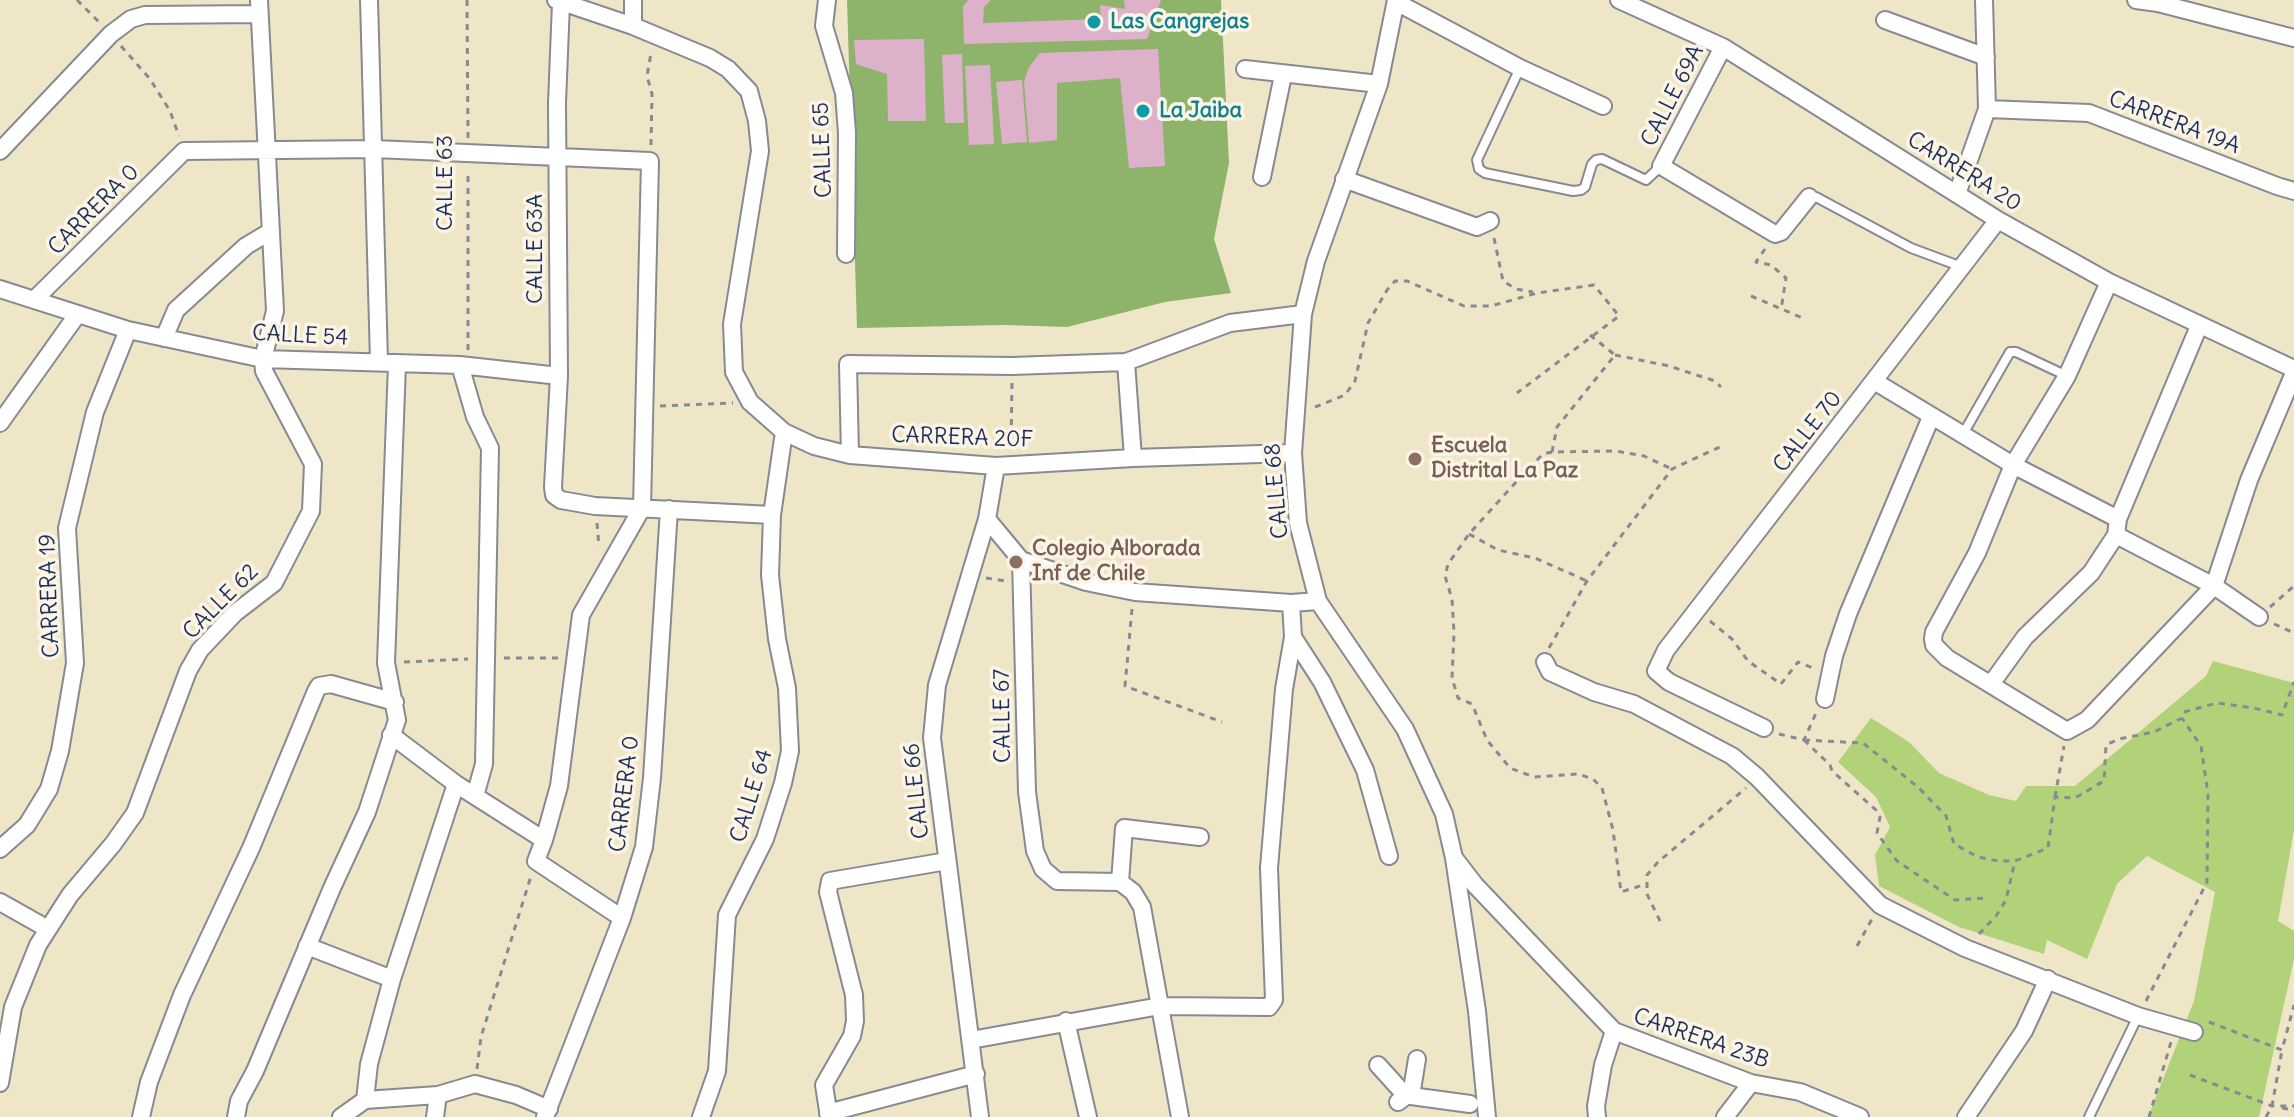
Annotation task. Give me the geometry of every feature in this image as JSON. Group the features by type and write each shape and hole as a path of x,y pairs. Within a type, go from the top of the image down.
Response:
{"street":[{"path":"369,0 379,361"},
{"path":"633,0 633,26"},
{"name":"CALLE 65","path":"827,0 824,26 844,93 847,133 846,254"},
{"name":"CARRERA 20","path":"1619,0 1723,47 1998,220 2109,282 2294,371"},
{"path":"1957,194 1987,109 1984,0"},
{"path":"2136,0 2294,38"},
{"path":"558,1 633,26 710,58 728,69 749,91 757,121 760,151 732,324 734,372 750,402"},
{"name":"CALLE 63A","path":"558,1 559,376 553,487 554,495 561,500 595,506"},
{"path":"1396,1 1520,68 1603,106"},
{"name":"CALLE 68","path":"1396,1 1379,84 1316,261 1303,314 1293,453 1298,523 1318,601 1405,729 1444,814 1454,858 1487,1097 1487,1117"},
{"path":"0,151 111,34 131,19 145,15 259,7 275,311 263,359"},
{"path":"1885,20 1986,57"},
{"name":"CALLE 69A","path":"1661,166 1723,47"},
{"path":"1245,69 1379,84"},
{"path":"1262,177 1283,75"},
{"name":"CARRERA 19A","path":"1987,109 2089,113 2294,191"},
{"path":"184,151 375,149 650,161 642,508 581,615 559,786 536,861 622,918"},
{"name":"CARRERA 0","path":"34,300 184,151"},
{"path":"1661,166 1775,234 1781,232 1809,197"},
{"path":"1344,179 1477,227 1490,221"},
{"name":"CALLE 70","path":"1764,728 1669,682 1656,671 1666,650 1998,220"},
{"path":"164,338 176,310 246,246 271,231"},
{"path":"2109,282 2067,376 2013,465 1977,553 1933,639 1934,645 1947,658 2067,731 2087,720 2214,586 2249,480 2294,371"},
{"name":"CALLE 54","path":"0,289 128,330 263,359 464,365 559,376"},
{"path":"850,455 848,364 1012,366 1126,362 1230,323 1303,314"},
{"path":"0,423 77,315"},
{"path":"1991,684 2025,637 2091,573 2117,527 2199,326"},
{"name":"CARRERA 19","path":"0,849 27,825 49,789 60,751 75,663 67,528 95,412 128,330"},
{"name":"CALLE 62","path":"0,1083 13,1007 38,945 70,895 135,813 188,671 200,650 235,613 274,583 311,511 313,464 268,383 263,359"},
{"path":"1126,362 1133,458"},
{"path":"236,1117 239,1101 255,1071 367,812 397,720 386,663 397,364"},
{"path":"464,365 475,417 490,448 484,764 475,796"},
{"path":"1874,381 2214,586 2259,617"},
{"name":"CARRERA 20F","path":"750,402 784,432 814,446 850,455 1003,466 1293,453"},
{"path":"1825,699 1848,614 1931,417"},
{"name":"CALLE 64","path":"701,1117 717,1071 727,915 765,839 790,751 787,688 777,639 770,575 772,515 784,432"},
{"name":"CALLE 66","path":"980,1117 932,738 937,685 1003,466"},
{"path":"595,506 772,515"},
{"name":"CARRERA 0","path":"547,1113 622,918 644,847 652,778 669,509"},
{"path":"987,519 1021,560 1086,582 1135,592 1291,603 1318,601"},
{"name":"CALLE 67","path":"1021,560 1027,792 1035,851 1043,869 1057,881 1120,882"},
{"path":"971,1040 1160,1006 1269,1007 1274,1000 1269,868 1284,689 1293,637 1291,603"},
{"path":"1293,637 1322,682 1365,770 1389,856"},
{"path":"1545,662 1550,672 1594,692 1634,704 1732,756 1757,777 1880,905 1965,948 2138,1016 2176,1026 2199,1026"},
{"path":"141,1117 149,1082 182,995 251,848 319,686 331,684 395,702"},
{"path":"391,735 456,784 544,840"},
{"path":"365,1100 369,1064 392,979 456,784"},
{"path":"1180,1117 1142,907 1133,892 1120,882 1124,828 1200,837"},
{"name":"CARRERA 23B","path":"1454,858 1475,885 1614,1031 1751,1083 1800,1092 1860,1117"},
{"path":"947,861 830,881 828,892 854,995 855,1021 852,1036 824,1085 828,1115 976,1074"},
{"path":"0,902 48,929"},
{"path":"307,946 392,979"},
{"path":"1966,1117 2024,1031 2048,979"},
{"path":"1066,1021 1088,1117"},
{"path":"1597,1117 1603,1065 1614,1031"},
{"path":"1405,1098 1417,1059"},
{"path":"1378,1065 1405,1098 1468,1110 1487,1097"},
{"path":"1725,1117 1751,1083"},
{"path":"341,1117 365,1100 438,1095 475,1084 516,1095 547,1113"},
{"path":"435,1117 438,1095"}],"lane":[{"path":"1520,68 1477,160 1479,169 1485,173 1573,191 1585,187 1596,160 1602,159 1646,180 1661,166"},
{"path":"1809,197 1816,197 1911,248 1962,267"},
{"path":"1963,435 2010,352 2067,376"},
{"path":"2089,1117 2138,1016"}],"path":[{"path":"77,0 150,79 170,111 184,151"},
{"name":"CALLE 63","path":"464,365 467,0"},
{"path":"650,161 652,94 647,76 651,58"},
{"path":"1490,221 1503,281 1516,289 1537,293"},
{"path":"1775,234 1756,262 1771,265 1786,278 1781,310"},
{"path":"1295,412 1332,402 1345,395 1355,381 1368,323 1395,281 1407,281 1464,306 1491,306 1537,293 1594,285 1619,316 1517,393"},
{"path":"1751,296 1805,319"},
{"path":"1590,335 1615,355 1669,366 1715,381 1721,387"},
{"path":"1552,452 1557,427 1615,355"},
{"path":"1003,466 1012,366"},
{"path":"645,406 750,402"},
{"path":"1545,662 1546,652 1587,581 1672,469 1722,446"},
{"path":"1646,884 1621,892 1613,830 1602,788 1593,779 1578,774 1534,777 1510,768 1487,740 1472,704 1458,698 1452,678 1452,599 1445,576 1448,564 1469,534 1543,454 1616,451 1644,456 1672,469"},
{"path":"595,506 602,575"},
{"path":"1469,534 1498,550 1535,558 1587,581"},
{"path":"970,575 1022,585"},
{"path":"2294,586 2259,617 2294,633"},
{"path":"1135,592 1125,686 1222,722"},
{"path":"1696,613 1714,623 1732,639 1748,661 1781,684 1798,662 1830,677"},
{"path":"386,663 576,657"},
{"path":"2055,797 2075,798 2104,781 2106,745 2154,732 2182,718 2184,712 2217,703 2282,715 2294,682"},
{"path":"1804,740 1813,717 1825,699"},
{"path":"2138,1016 2207,882 2208,794 2201,746 2182,718"},
{"path":"1764,728 1794,740 1863,743 1918,787 1946,816 1954,844 1978,857 1998,861 2015,861 2048,848 2067,731"},
{"path":"1804,740 1830,765 1832,771 1876,810 1880,817 1877,833 1897,861 1955,900 1987,898"},
{"path":"1660,921 1647,894 1647,875 1757,777"},
{"path":"475,1084 481,1037 536,861"},
{"path":"1965,948 1996,916 2006,900 2015,861"},
{"path":"1857,946 1880,905"},
{"path":"2266,1117 2272,1106 2294,1005"},
{"path":"2149,1117 2176,1026"},
{"path":"2199,1026 2282,1050"},
{"path":"2190,1075 2272,1106 2294,1108"}],"green space":[{"path":"847,0 1221,0 1229,163 1214,239 1231,293 1165,302 1067,327 857,328"},
{"path":"2213,661 2294,683 2294,830 2278,921 2294,931 2294,959 2259,1117 2148,1117 2194,1001 2215,892 2147,856 2117,884 2087,959 2047,940 2044,954 1959,927 1879,886 1875,855 1890,827 1876,797 1838,762 1871,718 1909,742 1939,773 1989,795 2016,801 2026,786 2075,786 2206,676"}],"building":[{"name":"Las Cangrejas","path":"968,0 991,0 984,7 983,23 1101,19 1100,5 1125,9 1124,0 1161,0 1147,39 964,44 963,6"},
{"path":"924,39 926,121 888,121 887,74 856,64 854,40"},
{"name":"La Jaiba","path":"1158,49 1165,166 1129,168 1120,78 1057,83 1057,140 1029,143 1024,81 1029,67 1040,53"},
{"path":"962,54 964,123 945,123 942,55"},
{"path":"990,65 994,144 969,145 965,66"},
{"path":"1022,80 1027,142 1002,144 996,82"}],"place":[{"name":"Las Cangrejas","path":"1094,22"},
{"name":"La Jaiba","path":"1143,111"},
{"name":"Escuela Distrital La Paz","path":"1415,459"},
{"name":"Colegio Alborada Inf de Chile","path":"1016,562"}]}
